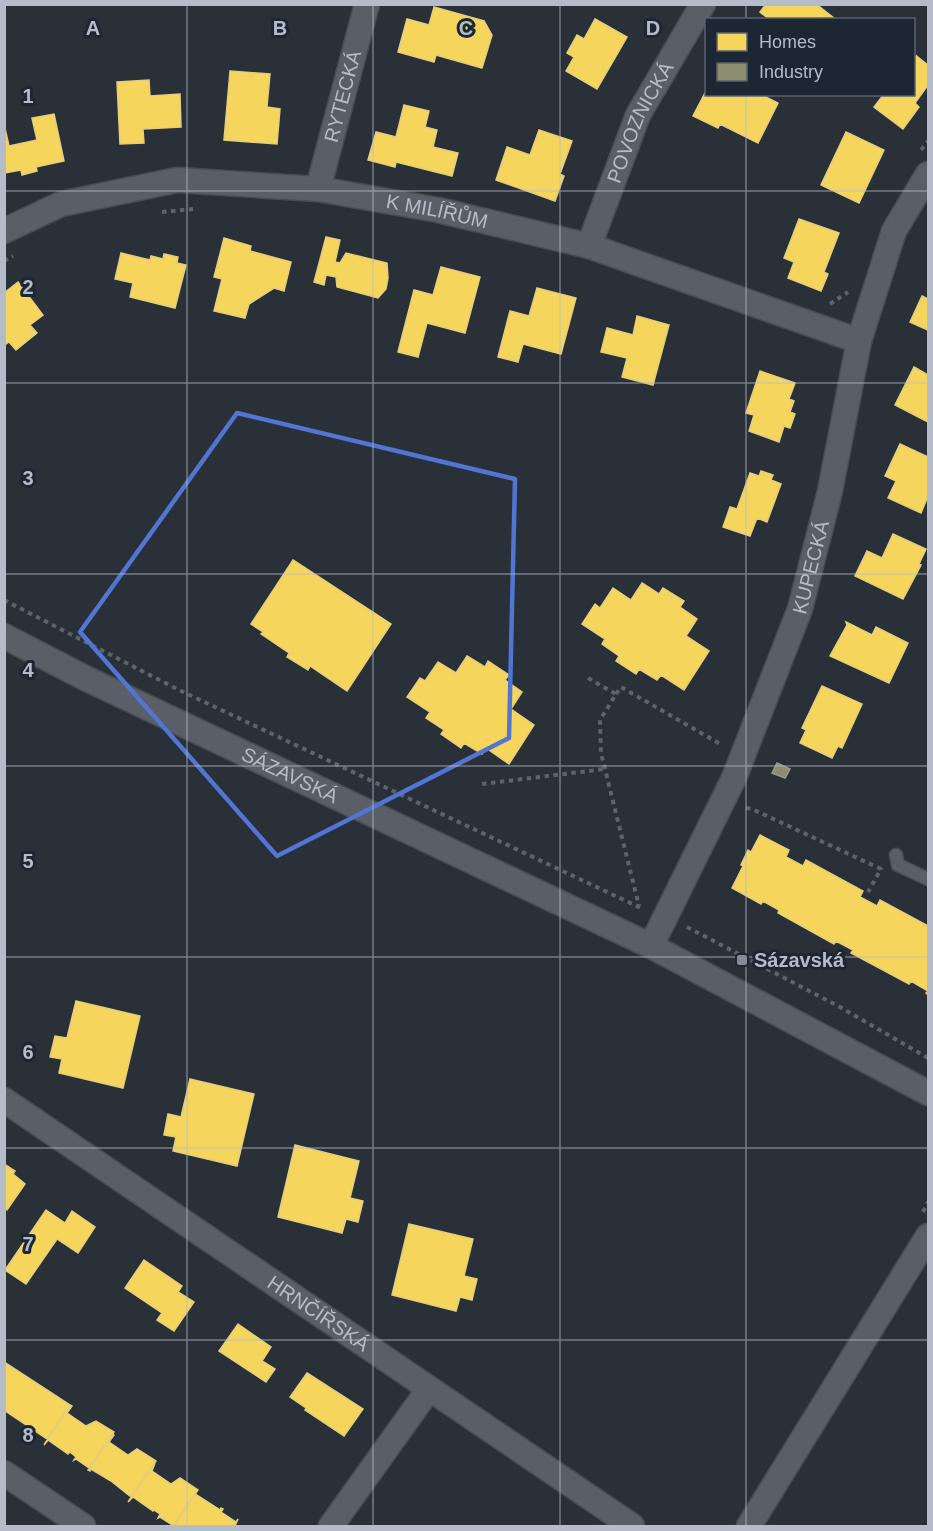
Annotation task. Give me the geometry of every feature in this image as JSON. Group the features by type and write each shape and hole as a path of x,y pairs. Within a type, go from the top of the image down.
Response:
{"street":[{"name":"RYTECKÁ","path":"318,189 367,4"},
{"name":"POVOZNICKÁ","path":"589,246 638,115 703,4"},
{"name":"KUPECKÁ","path":"651,946 734,778 800,609 830,491 859,341 894,231 928,174"},
{"name":"K MILÍŘŮM","path":"4,231 61,204 177,180 318,189 438,210 589,246 859,341"},
{"name":"SÁZAVSKÁ","path":"4,636 85,678 651,946 928,1093"},
{"name":"HRNČÍŘSKÁ","path":"4,1100 632,1527"},
{"path":"749,1527 928,1236"},
{"path":"331,1527 429,1389"},
{"path":"4,1473 83,1527"}],"lane":[{"path":"896,855 898,865 928,879"}],"path":[{"path":"153,212 197,208"},
{"path":"4,261 15,255"},
{"path":"4,600 179,690 639,907 601,753 600,720 621,687 722,746 727,736"},
{"path":"588,678 616,694"},
{"path":"482,784 605,769"},
{"path":"744,808 752,809 881,869 868,892"},
{"path":"679,924 838,1006 928,1058"}],"highlighted area":[{"path":"237,413 515,479 509,738 277,856 80,632"}],"building: Homes":[{"path":"766,4 816,4 834,18 768,18 760,12"},
{"path":"434,7 484,21 492,35 482,68 436,55 434,62 398,52 407,19 429,25"},
{"path":"595,19 627,37 597,89 566,71 574,57 567,53 577,35 584,39"},
{"path":"915,55 928,65 928,85 915,103 919,107 903,129 874,107 882,96 915,96"},
{"path":"230,71 270,74 267,107 280,109 277,144 224,140"},
{"path":"149,80 150,96 180,94 181,127 143,129 144,143 120,144 117,82"},
{"path":"705,93 705,96 764,96 778,103 758,143 720,124 718,128 693,116"},
{"path":"404,105 429,111 425,127 437,130 433,147 458,153 452,176 396,162 395,167 368,160 376,132 396,137"},
{"path":"54,114 64,161 36,167 37,171 22,175 21,170 4,173 4,124 9,146 37,140 32,118"},
{"path":"539,130 572,141 560,174 564,176 555,201 496,180 507,147 530,155"},
{"path":"846,132 884,150 859,203 821,185"},
{"path":"799,219 839,233 824,272 828,274 821,291 788,278 794,262 784,258"},
{"path":"326,237 340,240 335,262 340,263 346,253 387,263 386,289 378,298 337,287 336,277 326,275 324,285 314,282"},
{"path":"224,238 251,246 250,251 291,262 284,291 274,288 249,304 245,318 214,311 222,279 214,277"},
{"path":"121,253 150,260 151,256 163,259 164,254 178,257 177,263 186,265 175,308 130,297 133,283 115,279"},
{"path":"441,267 480,277 465,333 427,323 418,357 398,352 414,290 433,295"},
{"path":"18,282 43,315 30,325 37,333 16,350 9,342 6,344 4,342 4,293"},
{"path":"537,288 576,298 561,354 523,344 518,362 498,357 510,311 529,316"},
{"path":"922,296 928,299 928,330 910,322"},
{"path":"637,316 669,325 653,385 622,377 627,358 601,352 607,328 633,335"},
{"path":"914,367 928,375 928,422 895,405"},
{"path":"760,371 795,383 789,399 794,401 790,412 795,414 790,428 784,426 779,442 749,431 754,415 746,413"},
{"path":"900,444 928,457 928,496 921,513 888,498 896,481 885,476"},
{"path":"761,471 773,475 771,480 781,484 767,522 757,518 750,536 723,527 730,507 737,509 750,473 759,476"},
{"path":"893,534 926,549 919,564 921,565 903,599 855,576 867,551 882,558"},
{"path":"293,560 391,624 347,691 310,666 308,670 287,657 289,653 261,634 263,632 251,624"},
{"path":"642,583 659,594 663,588 684,601 680,607 697,619 686,636 709,651 684,690 661,675 657,680 639,669 636,674 616,661 619,656 602,644 605,639 582,624 595,604 600,608 613,588 631,600"},
{"path":"846,622 872,635 876,627 908,643 889,683 830,656 847,625"},
{"path":"467,656 485,667 488,661 509,675 505,680 522,692 511,709 534,725 509,764 486,748 482,754 464,743 461,748 441,734 444,730 426,718 430,712 407,697 420,678 425,681 438,662 456,673"},
{"path":"822,686 862,704 842,748 838,746 832,758 800,743 806,730 802,728"},
{"path":"760,835 789,850 786,857 803,866 806,860 863,891 860,897 877,906 880,900 928,926 928,991 911,981 909,984 851,953 853,950 836,941 834,944 778,913 779,910 763,901 761,904 732,888 748,850 751,852"},
{"path":"76,1001 140,1016 123,1088 59,1073 62,1059 50,1057 55,1036 67,1038"},
{"path":"190,1079 254,1094 237,1166 173,1151 176,1137 164,1135 168,1114 181,1117"},
{"path":"295,1145 359,1161 350,1198 363,1201 358,1222 346,1219 342,1233 278,1217"},
{"path":"4,1164 15,1171 13,1174 25,1184 7,1210 4,1208"},
{"path":"46,1210 65,1223 72,1211 95,1227 78,1253 57,1239 26,1284 5,1270"},
{"path":"409,1224 473,1239 464,1276 477,1279 472,1300 460,1297 456,1311 392,1295"},
{"path":"144,1260 182,1286 178,1292 194,1302 174,1331 157,1320 162,1313 125,1288"},
{"path":"238,1324 271,1347 262,1361 275,1369 266,1382 219,1351"},
{"path":"4,1362 70,1405 47,1439 4,1410"},
{"path":"307,1373 363,1409 344,1436 290,1397"},
{"path":"70,1405 72,1406 67,1413 86,1426 96,1421 114,1432 89,1468 76,1459 74,1460 76,1457 70,1452 68,1454 48,1440 44,1445"},
{"path":"113,1434 109,1442 128,1455 137,1449 156,1461 131,1497 111,1481 91,1469 88,1470"},
{"path":"155,1463 152,1471 171,1484 180,1478 198,1490 174,1526 158,1518 160,1514 133,1497 128,1502"},
{"path":"195,1494 220,1510 223,1509 221,1512 236,1522 238,1519 235,1526 173,1526"}],"building: Industry":[{"path":"777,763 790,769 785,778 772,773"}],"place":[{"name":"Sázavská","path":"742,960"}]}
